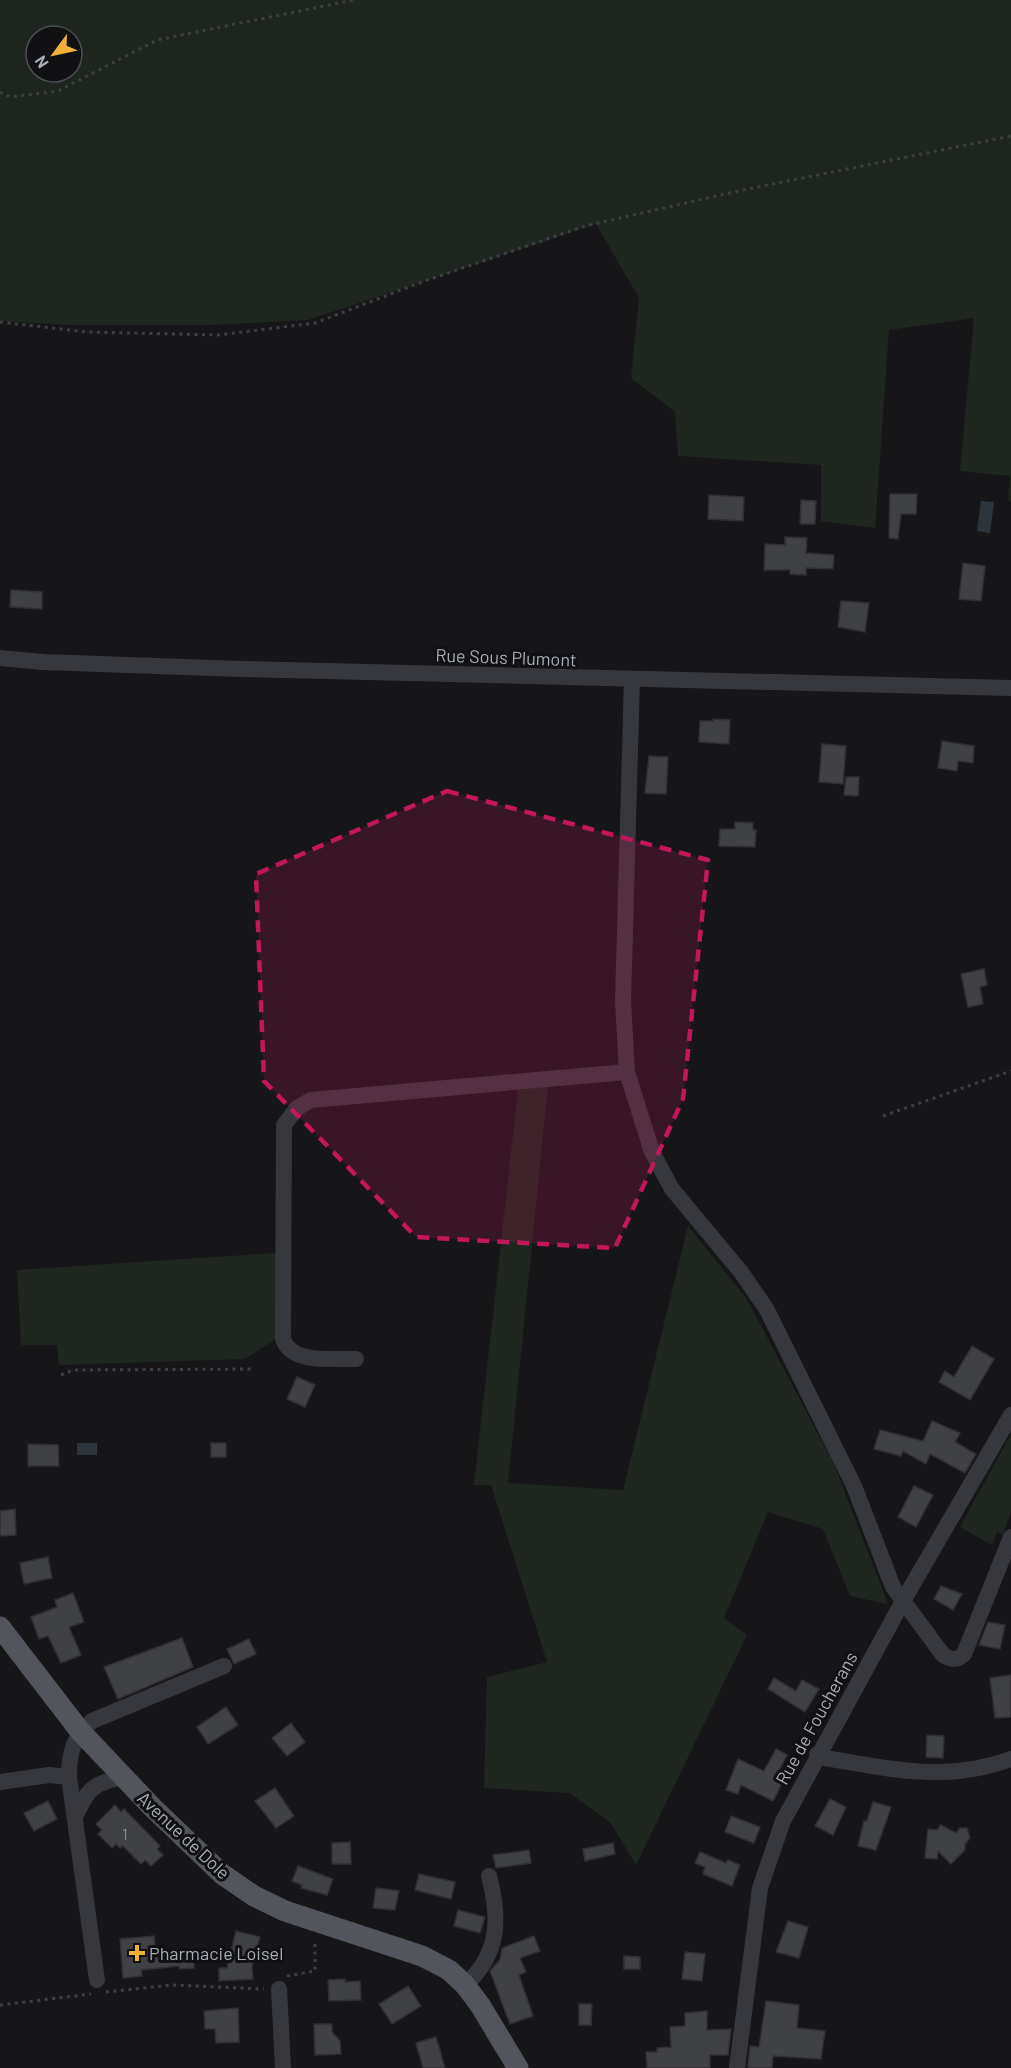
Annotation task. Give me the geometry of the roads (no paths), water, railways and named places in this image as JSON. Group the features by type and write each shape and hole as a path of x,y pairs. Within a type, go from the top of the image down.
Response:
{"main road":[{"name":"Avenue de Dole","path":"0,1627 80,1731 205,1859 254,1896 314,1922 422,1956 449,1970 465,1985 518,2068"}],"street":[{"name":"Rue Sous Plumont","path":"0,658 43,662 230,669 1011,688"},
{"path":"632,679 623,940 627,1071 652,1152 672,1189 741,1272 768,1310 854,1486 893,1587 943,1655 955,1660 964,1654 1011,1537"},
{"path":"356,1359 297,1356 286,1347 283,1339 284,1125 297,1108 311,1100 627,1071"},
{"name":"Rue de Foucherans","path":"737,2068 759,1888 783,1821 817,1754 1011,1415"},
{"path":"97,1989 69,1777 69,1753 80,1731 92,1721 224,1666"},
{"path":"817,1754 844,1761 929,1774 964,1772 1011,1760"},
{"path":"0,1782 49,1774 69,1777"},
{"path":"75,1818 87,1792 102,1782 124,1777"},
{"path":"465,1985 487,1962 490,1950 497,1907 489,1876"},
{"path":"279,1989 283,2068"}],"place":[{"name":"Pharmacie Loisel","path":"137,1953"}]}
